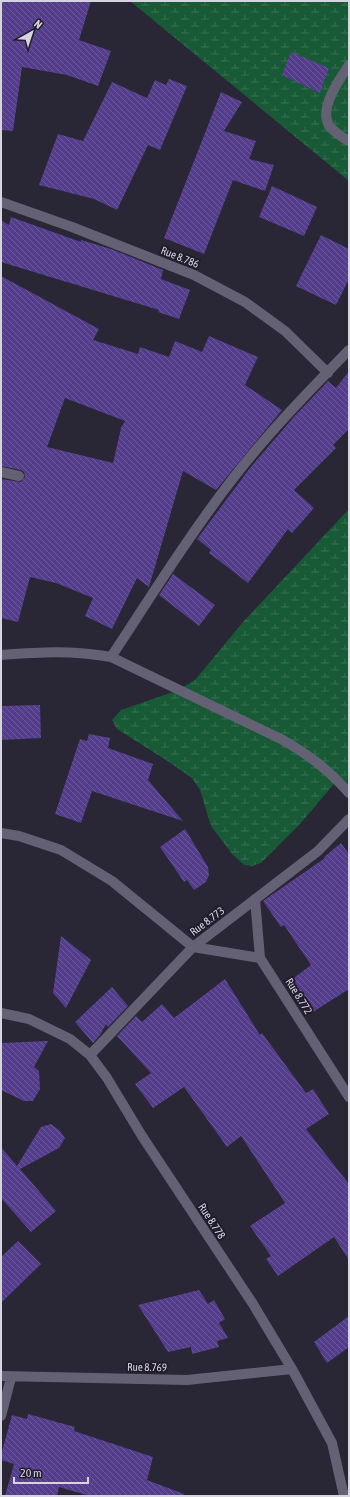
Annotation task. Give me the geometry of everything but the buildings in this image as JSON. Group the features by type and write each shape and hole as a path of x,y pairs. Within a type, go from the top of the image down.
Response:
{"street":[{"path":"349,65 331,92 326,115 330,127 349,141"},
{"name":"Rue 8.786","path":"1,202 72,227 194,276 239,299 285,331 328,373"},
{"path":"111,657 175,560 232,480 286,416 349,350"},
{"path":"1,472 19,476"},
{"path":"1,655 81,652 111,657 283,740 307,754 331,772 349,793"},
{"name":"Rue 8.773","path":"90,1055 193,947 318,851 349,819"},
{"path":"1,833 19,836 61,850 112,881 193,947 260,958"},
{"name":"Rue 8.772","path":"256,899 260,958 349,1098"},
{"name":"Rue 8.778","path":"1,1013 29,1019 70,1039 90,1055 253,1304 292,1368 332,1443 344,1496"},
{"name":"Rue 8.769","path":"6,1377 187,1380 292,1368"},
{"path":"1,1416 6,1377"}],"green space":[{"path":"130,1 349,1 349,181"},
{"path":"349,509 349,785 339,778 300,824 261,863 252,866 244,865 232,854 211,826 200,790 192,778 117,729 112,720 121,710 176,691 195,680 243,622"}]}
